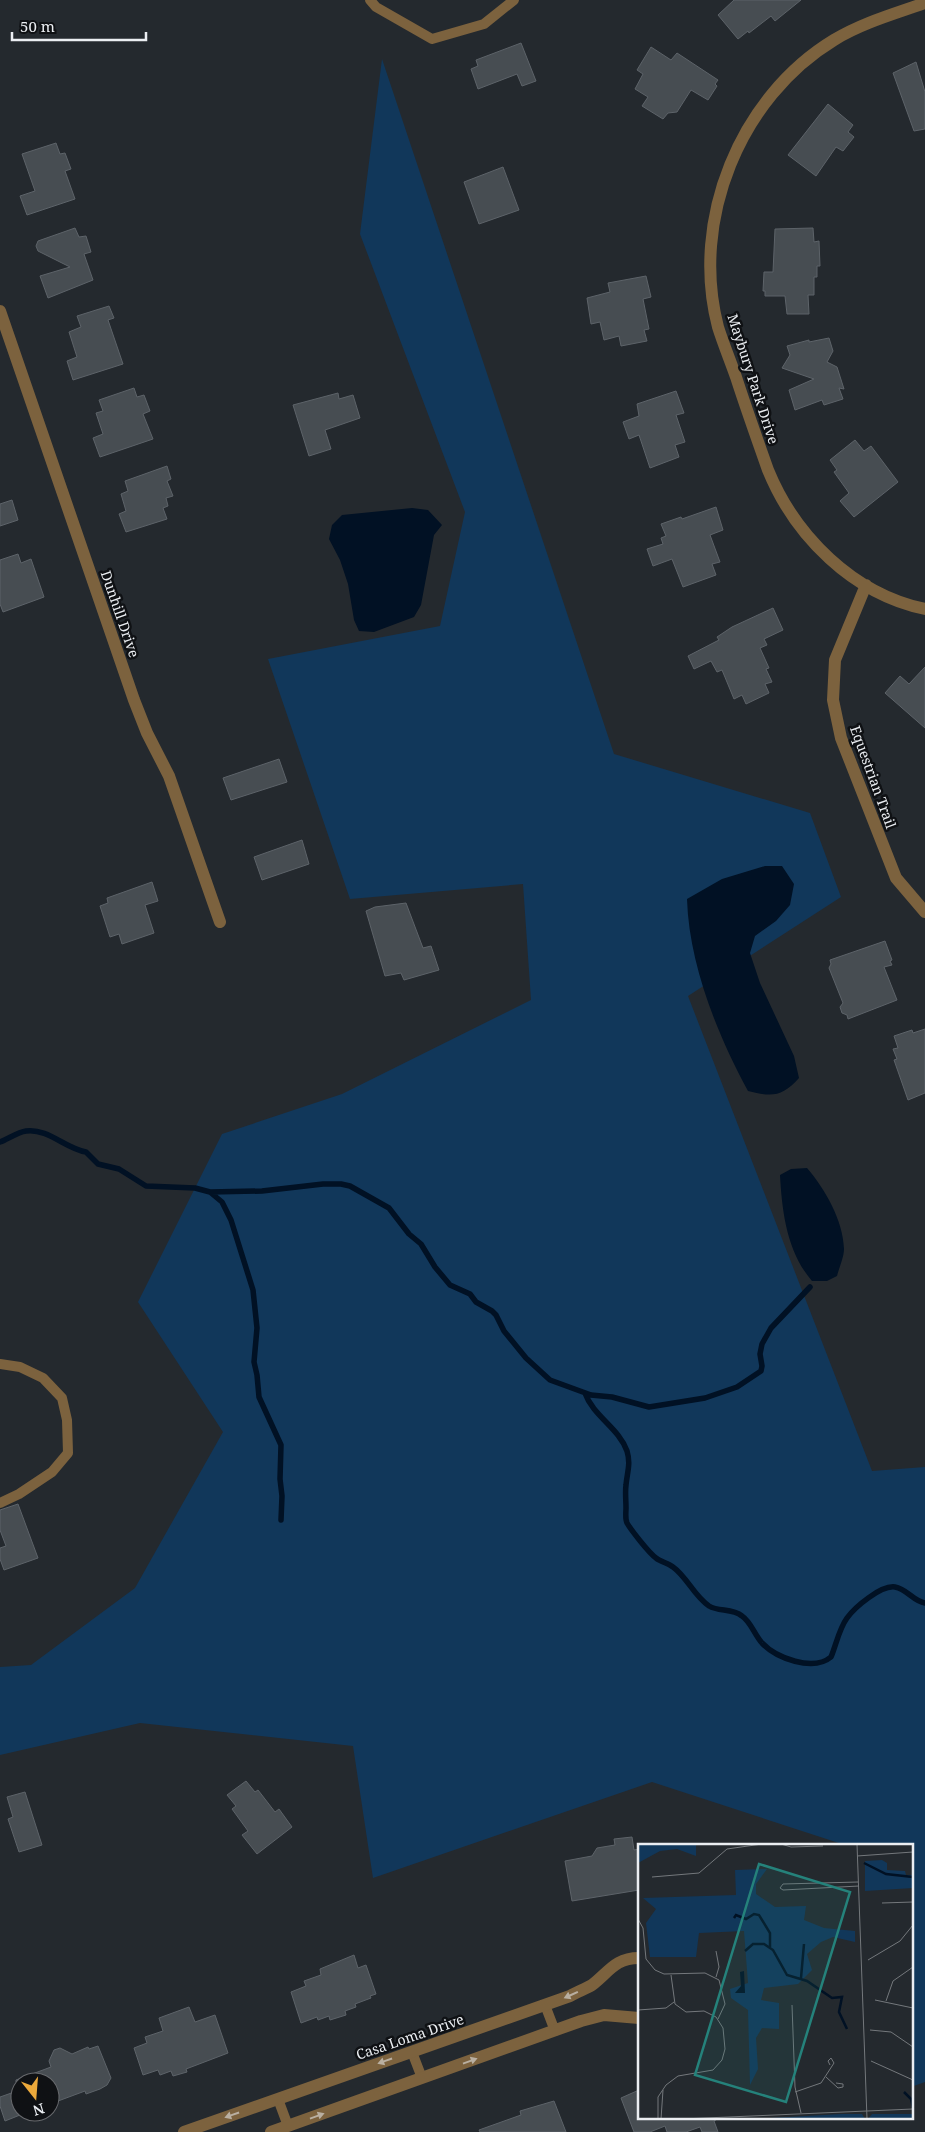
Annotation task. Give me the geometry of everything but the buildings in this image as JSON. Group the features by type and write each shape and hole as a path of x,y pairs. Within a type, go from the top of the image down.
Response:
{"street":[{"name":"Maybury Park Drive","path":"925,3 871,22 834,40 800,66 773,93 753,121 730,160 712,231 712,289 718,326 776,490 808,537 843,570 866,585 904,603 925,609"},
{"name":"Dunhill Drive","path":"0,311 137,708 169,776 220,922"},
{"name":"Equestrian Trail","path":"866,585 836,660 833,700 841,738 896,878 925,912"},
{"name":"Casa Loma Drive","path":"184,2132 570,1996 591,1985 619,1962 629,1958 638,1958"},
{"path":"271,2132 604,2015 638,2018"}],"lane":[{"path":"370,0 376,6 432,39 484,24 514,0"},
{"path":"0,1364 20,1368 43,1378 62,1398 68,1420 68,1453 52,1472 19,1494 0,1503"},
{"path":"545,2005 555,2031"},
{"path":"412,2052 422,2078"},
{"path":"278,2099 288,2126"}],"shaded area":[{"path":"382,59 614,754 810,813 841,897 688,996 872,1471 925,1467 925,2082 912,2087 912,1844 842,1844 652,1782 373,1878 353,1746 140,1723 0,1755 0,1667 31,1665 135,1588 223,1432 138,1302 222,1134 342,1094 531,1000 523,884 350,899 268,659 440,626 465,512 360,234"},
{"path":"412,508 428,510 442,525 434,535 421,605 414,617 374,632 359,631 354,620 348,584 340,560 329,539 332,525 342,515"},
{"path":"765,866 782,866 794,884 790,905 776,921 755,936 750,953 760,983 794,1056 799,1078 782,1092 770,1095 748,1091 726,1046 699,973 689,924 687,899 722,879"},
{"path":"807,1168 820,1185 832,1206 843,1238 844,1252 837,1276 827,1281 812,1281 804,1270 791,1244 784,1217 780,1175 791,1169"}],"waterway":[{"path":"0,1142 26,1131 42,1133 86,1152 98,1164 119,1169 146,1186 195,1188 210,1192 222,1202 231,1220 253,1290 257,1328 254,1362 259,1397 281,1445 281,1520"},
{"path":"210,1192 262,1191 323,1184 350,1186 389,1208 409,1234 421,1244 435,1267 450,1285 470,1294 476,1302 492,1311 504,1331 526,1358 550,1380 591,1395 612,1397 649,1407 705,1398 737,1387 761,1371 760,1354 762,1344 771,1328 810,1287"},
{"path":"585,1393 594,1409 618,1435 627,1451 629,1464 626,1488 626,1518 632,1531 653,1555 678,1571 704,1602 713,1608 734,1612 742,1616 748,1621 762,1643 776,1654 805,1663 815,1663 831,1657 847,1618 862,1603 883,1589 889,1587 899,1588 925,1603"}]}
